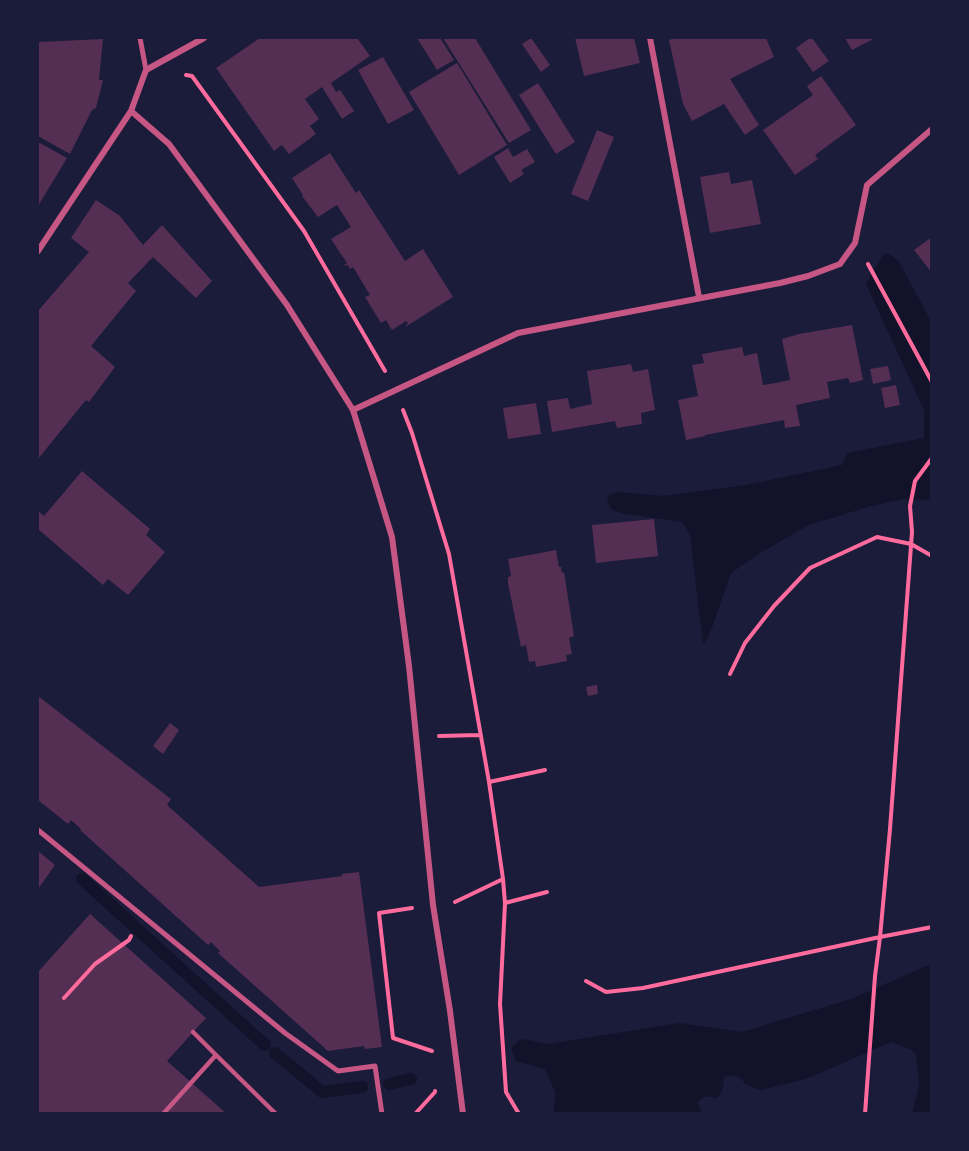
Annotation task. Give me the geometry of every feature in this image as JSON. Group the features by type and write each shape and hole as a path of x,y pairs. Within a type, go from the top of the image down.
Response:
{"street":[{"path":"38,251 131,111 146,70 140,38"},
{"path":"146,70 204,38"},
{"path":"650,38 699,297"},
{"path":"131,111 169,144 287,306 353,410 392,537 409,666 433,905 463,1113"},
{"path":"353,410 518,333 780,283 840,264 855,243 867,185 932,129"},
{"path":"38,830 285,1033 338,1071 375,1066 382,1113"}],"lane":[{"path":"193,1032 276,1113"},
{"path":"164,1113 216,1055"}],"path":[{"path":"871,269 932,382"},
{"path":"865,1113 875,976 890,829 912,532 910,506 915,481 932,458"},
{"path":"730,674 745,643 774,606 810,568 877,537 911,544 932,556"},
{"path":"416,738 480,735"},
{"path":"489,782 545,770"},
{"path":"433,1061 432,1050 393,1038 379,913 457,902 503,879"},
{"path":"505,903 547,892"},
{"path":"586,981 606,992 643,988 932,927"},
{"path":"64,999 95,964 129,940"},
{"path":"415,1113 435,1092 434,1082"}],"shaded area":[{"path":"889,253 899,262 931,321 931,500 904,499 871,506 809,525 760,553 731,573 710,633 703,645 690,535 682,522 620,513 611,509 607,501 609,495 618,492 663,496 746,485 842,465 847,453 924,438 924,410 866,284 883,255"},
{"path":"931,964 931,1113 912,1113 919,1085 916,1055 911,1050 891,1042 806,1079 761,1090 746,1085 741,1078 733,1075 724,1077 722,1092 717,1098 705,1096 697,1102 703,1114 554,1113 555,1092 545,1069 516,1061 511,1048 521,1039 549,1044 679,1023 742,1032 851,999"}],"building":[{"path":"260,38 357,38 370,56 331,83 336,92 340,90 354,111 342,119 322,87 305,99 319,119 310,126 316,134 289,154 282,145 274,151 216,68"},
{"path":"417,38 440,38 454,60 437,70"},
{"path":"443,38 475,38 531,130 509,143"},
{"path":"531,38 550,65 541,72 522,44"},
{"path":"575,38 634,38 640,63 584,76"},
{"path":"676,38 766,38 774,57 730,79 759,125 745,135 724,104 692,121 683,104 669,40"},
{"path":"810,38 829,61 813,72 796,48"},
{"path":"845,38 872,38 873,39 852,50"},
{"path":"103,39 99,80 103,80 96,108 92,110 70,154 38,136 38,42"},
{"path":"383,57 414,110 388,124 358,70"},
{"path":"457,63 507,145 459,175 409,92"},
{"path":"821,76 856,125 815,155 818,159 795,175 763,130 813,95 807,86"},
{"path":"538,83 575,142 556,154 519,95"},
{"path":"597,130 614,137 588,201 571,194"},
{"path":"38,142 67,158 38,206"},
{"path":"508,148 513,157 527,149 535,162 521,170 524,174 510,183 494,157"},
{"path":"330,153 356,193 359,190 405,261 423,249 453,297 405,327 408,323 406,321 392,330 386,320 381,323 365,297 370,295 353,267 350,269 348,265 343,266 347,263 331,239 351,227 337,205 318,217 292,178"},
{"path":"729,172 731,184 752,180 761,224 710,233 700,177"},
{"path":"96,200 120,216 143,245 162,225 212,281 196,298 153,257 128,283 136,291 91,346 115,367 89,402 86,400 38,459 38,311 89,252 71,238"},
{"path":"932,237 932,273 914,250"},
{"path":"852,325 863,380 850,383 848,378 827,382 830,398 796,405 800,426 785,428 784,420 686,440 678,400 698,396 692,365 704,363 702,354 742,347 744,356 757,353 763,385 776,383 790,380 782,339"},
{"path":"631,364 633,372 648,369 655,410 641,413 642,424 617,428 615,421 552,432 547,401 568,398 570,409 592,404 587,371"},
{"path":"888,366 891,380 873,384 870,369"},
{"path":"896,385 900,405 885,408 881,388"},
{"path":"536,403 541,434 508,439 503,408"},
{"path":"82,471 150,529 146,535 165,552 128,595 108,579 103,585 38,529 38,511 44,516"},
{"path":"654,519 658,556 596,563 592,525"},
{"path":"556,550 559,567 562,573 564,572 574,636 569,638 572,654 566,655 567,661 536,667 535,661 529,662 526,645 521,647 508,583 508,577 511,576 508,559"},
{"path":"597,685 598,694 588,696 586,687"},
{"path":"38,696 171,799 167,805 259,887 359,872 382,1047 365,1049 364,1046 328,1051 218,953 220,951 211,942 208,945 71,820 68,824 38,800"},
{"path":"170,723 179,730 163,754 153,746"},
{"path":"38,851 55,865 38,889"},
{"path":"90,914 206,1018 167,1061 227,1114 38,1114 38,972"}],"waterway":[{"path":"82,879 265,1045"},
{"path":"275,1053 322,1092 362,1087"},
{"path":"389,1084 411,1079"}]}
